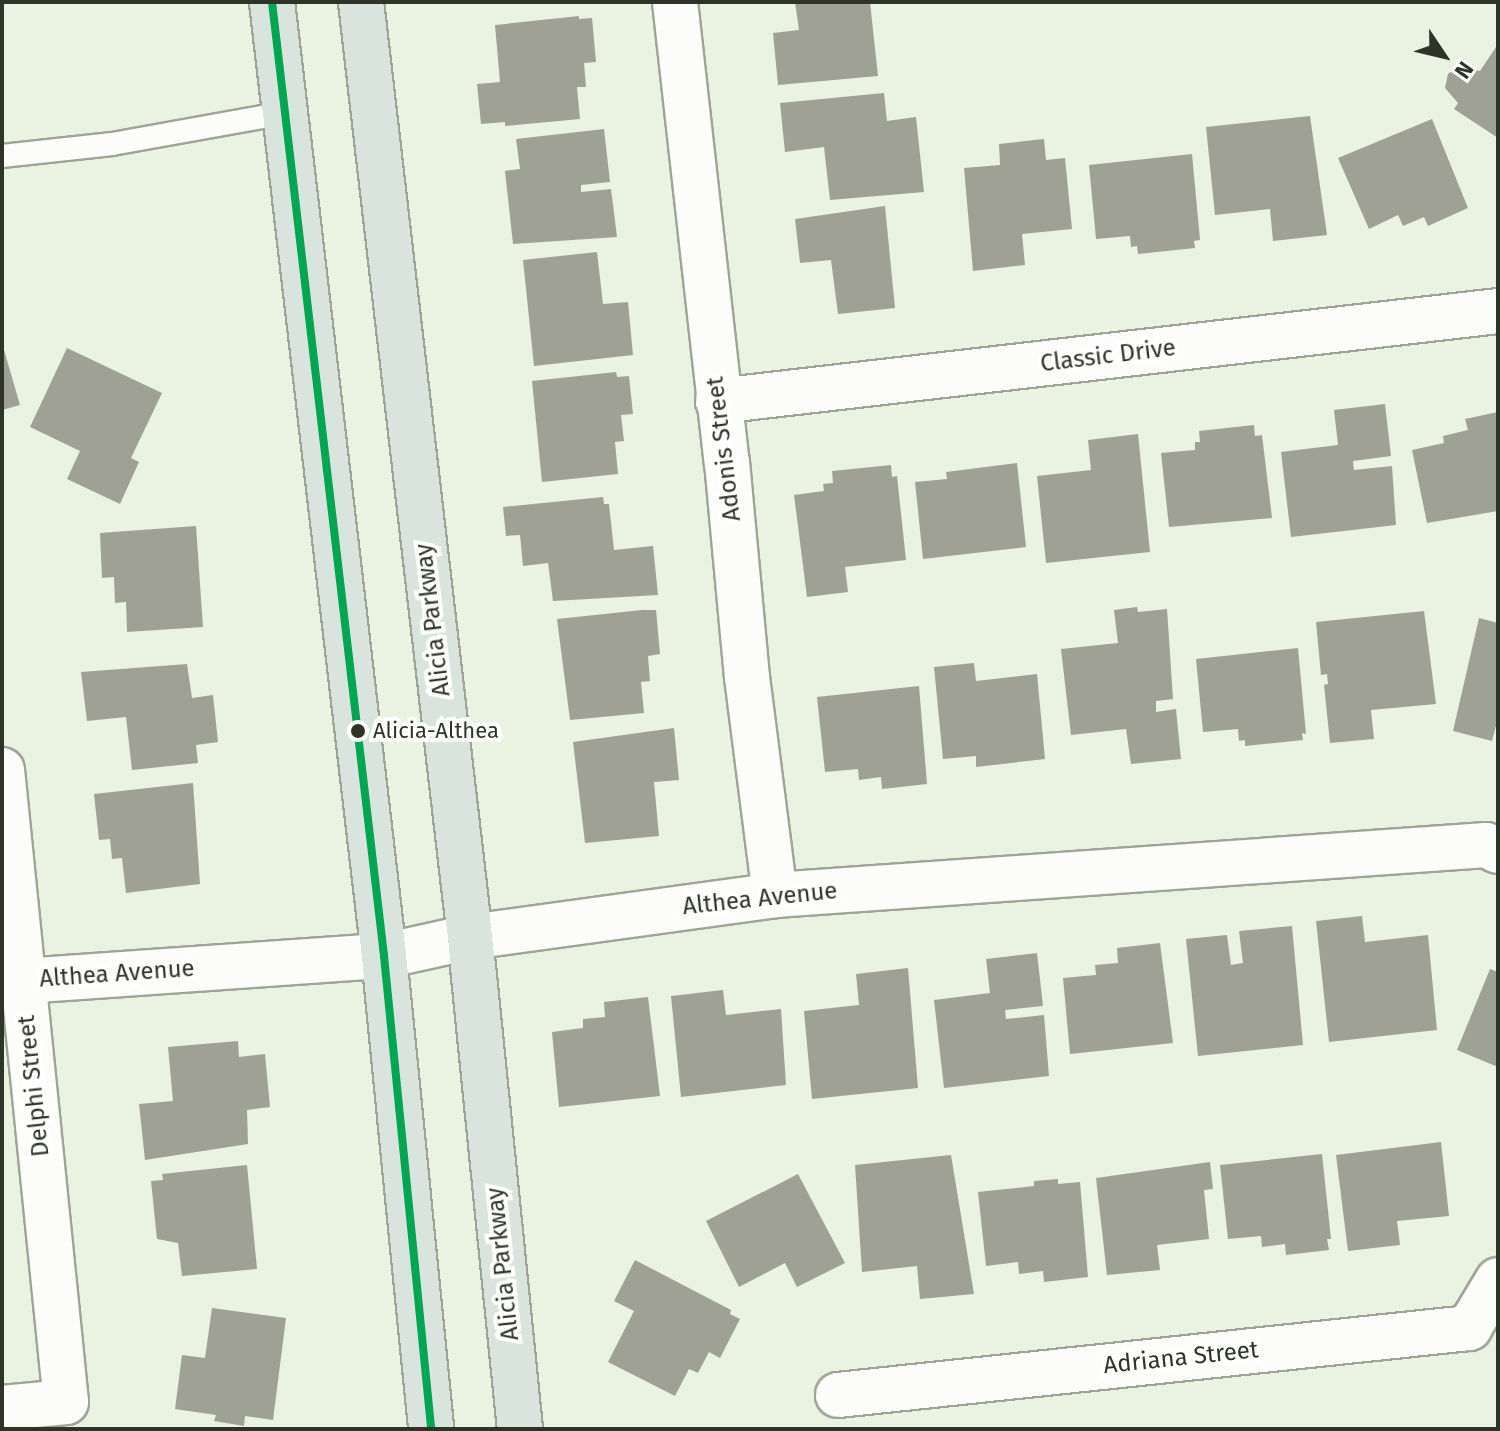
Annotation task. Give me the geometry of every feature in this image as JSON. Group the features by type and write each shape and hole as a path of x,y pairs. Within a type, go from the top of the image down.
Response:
{"main road":[{"path":"272,2 384,956 431,1429"},
{"name":"Alicia Parkway","path":"361,2 470,937 520,1429"}],"street":[{"name":"Adonis Street","path":"675,2 727,462 747,677 775,895"},
{"name":"Classic Drive","path":"718,401 1498,311"},
{"name":"Delphi Street","path":"2,770 66,1402 2,1408"},
{"name":"Althea Avenue","path":"23,981 384,956 470,937 775,895 1486,845 1498,851"},
{"name":"Adriana Street","path":"838,1395 1469,1328 1498,1280"}],"lane":[{"path":"2,156 112,144 285,113"}],"building":[{"path":"795,2 870,2 878,76 778,85 773,33 799,30"},
{"path":"579,16 579,19 592,18 596,62 584,63 586,87 577,87 580,119 505,126 505,122 481,124 477,84 500,82 495,25"},
{"path":"1498,44 1498,138 1454,109 1458,103 1445,88 1448,74 1460,66 1480,71"},
{"path":"884,93 887,121 916,117 924,192 830,200 824,147 785,152 780,103"},
{"path":"1310,116 1327,235 1273,241 1270,209 1215,215 1206,127"},
{"path":"1432,119 1468,208 1428,226 1424,217 1403,226 1398,215 1369,229 1338,158"},
{"path":"604,129 610,182 581,185 581,192 611,189 617,237 513,244 505,171 520,169 516,139"},
{"path":"1044,139 1046,160 1065,158 1072,229 1022,234 1025,265 973,271 964,168 1000,165 999,144"},
{"path":"1192,154 1200,240 1194,241 1195,248 1138,254 1137,246 1131,247 1130,236 1096,239 1089,165"},
{"path":"885,206 895,308 838,314 831,260 800,263 795,219"},
{"path":"597,252 603,304 628,302 633,355 534,366 523,260"},
{"path":"2,343 20,405 2,410"},
{"path":"67,348 162,393 131,458 139,462 120,504 67,479 80,451 30,427"},
{"path":"616,372 617,377 629,376 633,414 621,415 624,441 615,442 618,474 542,482 532,381"},
{"path":"1385,404 1391,456 1353,461 1354,470 1392,466 1396,525 1291,537 1281,452 1338,445 1334,410"},
{"path":"1498,412 1498,511 1427,523 1412,450 1444,443 1443,436 1468,430 1465,419"},
{"path":"1254,425 1255,436 1262,435 1272,518 1169,527 1161,453 1195,450 1195,442 1200,442 1199,431"},
{"path":"1138,434 1150,552 1046,563 1037,476 1091,470 1088,440"},
{"path":"1017,463 1026,547 923,559 915,482 947,479 946,472"},
{"path":"891,465 892,477 897,476 906,560 845,567 848,592 807,597 794,495 824,491 823,484 833,483 832,471"},
{"path":"603,497 604,504 609,504 614,550 653,546 658,595 553,601 548,563 523,566 520,535 506,536 503,507"},
{"path":"196,526 203,627 127,632 126,602 115,603 114,577 102,578 100,533"},
{"path":"1137,607 1138,612 1167,609 1173,699 1156,701 1156,712 1176,709 1181,759 1131,764 1126,729 1071,735 1061,649 1118,643 1114,610"},
{"path":"656,610 660,654 648,656 650,681 641,682 644,713 570,720 557,619"},
{"path":"1424,611 1436,704 1371,710 1374,739 1330,743 1324,685 1328,684 1327,674 1321,675 1316,622"},
{"path":"1479,618 1498,623 1498,718 1492,741 1453,731"},
{"path":"1298,648 1306,734 1302,733 1303,740 1245,746 1245,740 1239,741 1238,729 1203,732 1196,659"},
{"path":"974,663 976,681 1037,674 1045,759 976,767 976,756 943,759 934,667"},
{"path":"187,664 192,698 213,695 218,742 196,745 198,763 132,770 126,717 87,721 81,672"},
{"path":"919,686 927,784 882,789 881,777 859,780 858,769 825,772 817,697"},
{"path":"674,728 679,780 654,782 659,836 585,843 573,742"},
{"path":"193,783 200,884 126,893 122,858 112,859 110,839 99,840 94,794"},
{"path":"1362,916 1365,942 1428,935 1437,1030 1329,1042 1316,921"},
{"path":"1292,926 1303,1045 1198,1056 1186,939 1227,935 1231,965 1243,963 1239,931"},
{"path":"1160,943 1173,1043 1070,1054 1063,978 1096,975 1095,965 1118,963 1117,948"},
{"path":"1037,953 1043,1006 1005,1010 1006,1019 1044,1015 1049,1076 944,1088 934,1000 990,993 986,959"},
{"path":"908,968 918,1088 812,1099 804,1011 859,1005 856,974"},
{"path":"1490,969 1498,972 1498,1067 1457,1050"},
{"path":"723,990 726,1015 781,1009 786,1085 681,1097 671,996"},
{"path":"648,997 660,1096 559,1107 552,1032 583,1028 583,1019 605,1017 604,1002"},
{"path":"238,1041 239,1057 265,1054 270,1107 247,1110 248,1144 145,1160 139,1104 173,1101 168,1047"},
{"path":"1441,1142 1449,1216 1397,1221 1400,1245 1348,1251 1336,1155"},
{"path":"1322,1154 1331,1239 1327,1239 1329,1250 1286,1255 1285,1244 1262,1247 1261,1236 1228,1239 1220,1165"},
{"path":"951,1155 974,1294 920,1299 917,1266 862,1272 855,1165"},
{"path":"1210,1162 1213,1189 1204,1190 1209,1239 1157,1245 1160,1270 1107,1275 1096,1178"},
{"path":"247,1165 257,1269 182,1276 178,1243 157,1239 151,1181 163,1180 162,1174"},
{"path":"798,1174 845,1263 797,1287 785,1263 739,1287 706,1221"},
{"path":"1058,1179 1058,1184 1080,1182 1088,1277 1044,1282 1043,1271 1019,1274 1018,1262 986,1266 978,1192 1034,1186 1034,1181"},
{"path":"635,1260 731,1310 730,1314 740,1319 720,1358 709,1352 698,1373 689,1369 675,1396 608,1362 634,1311 614,1301"},
{"path":"212,1308 286,1318 273,1420 245,1416 244,1426 214,1421 216,1415 175,1409 182,1355 205,1358"}],"transit line":[{"path":"272,2 384,956 431,1429"}],"place":[{"name":"Alicia-Althea","path":"358,731"}]}
